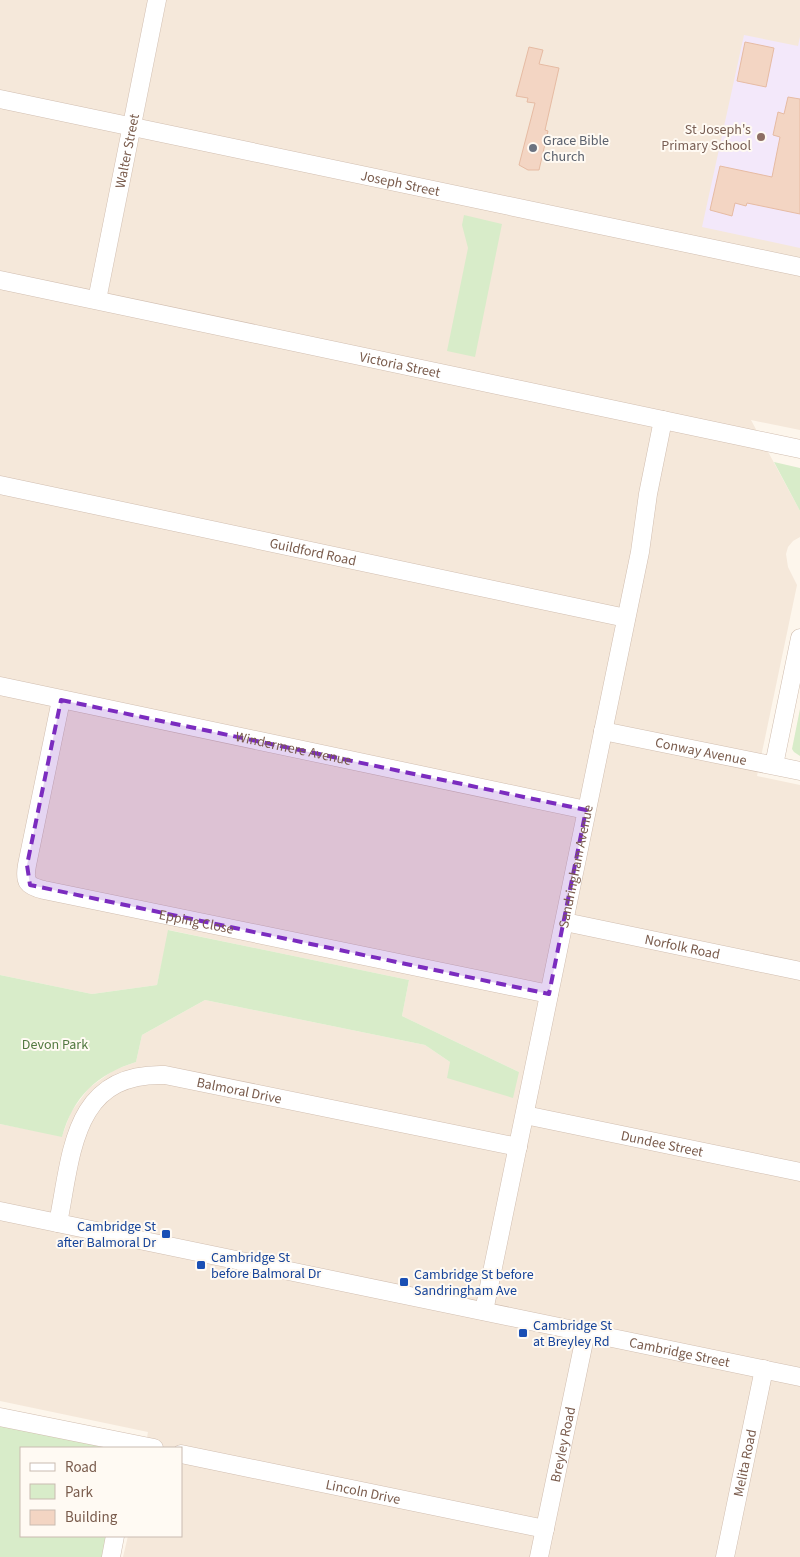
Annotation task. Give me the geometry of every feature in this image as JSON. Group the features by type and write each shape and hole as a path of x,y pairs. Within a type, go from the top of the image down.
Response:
{"street":[{"name":"Walter Street","path":"97,300 157,0"},
{"name":"Joseph Street","path":"0,99 800,267"},
{"name":"Victoria Street","path":"0,280 800,449"},
{"name":"Sandringham Avenue","path":"484,1311 640,552 648,494 662,420"},
{"name":"Guildford Road","path":"0,485 626,618"},
{"path":"774,765 800,638"},
{"name":"Windermere Avenue","path":"0,686 586,810"},
{"name":"Epping Close","path":"61,700 27,865 26,880 30,885 44,890 549,994"},
{"name":"Conway Avenue","path":"603,731 800,770"},
{"name":"Norfolk Road","path":"564,922 800,971"},
{"name":"Balmoral Drive","path":"58,1223 75,1139 87,1110 94,1100 111,1087 121,1081 142,1075 165,1075 518,1147"},
{"name":"Dundee Street","path":"524,1115 800,1172"},
{"name":"Cambridge Street","path":"0,1211 800,1377"},
{"name":"Breyley Road","path":"539,1557 586,1332"},
{"name":"Melita Road","path":"725,1557 764,1370"},
{"path":"0,1416 133,1446"},
{"name":"Lincoln Drive","path":"182,1454 545,1530"},
{"path":"111,1557 115,1537"}],"highlighted area":[{"path":"61,700 586,810 549,994 30,885 27,865"}],"shaded area":[{"path":"0,0 800,0 800,430 751,420 800,511 800,537 788,547 786,554 788,567 797,585 757,776 800,785 800,1557 123,1557 128,1537 182,1537 182,1447 145,1447 148,1432 0,1401 0,1124 62,1136 71,1112 89,1088 114,1070 136,1062 142,1035 205,1000 425,1045 450,1062 519,1072 402,1016 409,980 169,930 157,985 92,994 0,975"},
{"name":"St Joseph's Primary School","path":"744,35 798,46 800,37 800,248 702,227"}],"green space":[{"path":"464,215 502,224 475,357 447,351 468,248 462,225"},
{"path":"774,462 800,468 800,511"},
{"path":"800,709 800,756 792,749"},
{"name":"Devon Park","path":"168,930 409,980 402,1016 519,1072 513,1098 447,1078 450,1062 425,1045 205,1000 142,1035 136,1062 110,1073 88,1089 73,1110 62,1137 0,1124 0,975 92,994 157,985"},
{"path":"0,1424 113,1447 20,1447 20,1537 108,1537 104,1557 0,1557"}],"building":[{"path":"745,42 774,48 766,87 737,81"},
{"path":"529,47 543,50 539,64 559,68 545,130 548,131 539,170 528,170 519,165 535,103 527,102 528,98 516,96"},
{"path":"788,97 800,99 800,214 747,203 746,206 735,203 732,216 710,210 720,166 772,177 780,137 773,135 778,112 784,114"}],"place":[{"name":"St Joseph's Primary School","path":"761,137"},
{"name":"Grace Bible Church","path":"533,148"},
{"name":"Cambridge St after Balmoral Dr","path":"166,1234"},
{"name":"Cambridge St before Balmoral Dr","path":"201,1265"},
{"name":"Cambridge St before Sandringham Ave","path":"404,1282"},
{"name":"Cambridge St at Breyley Rd","path":"523,1333"}]}
